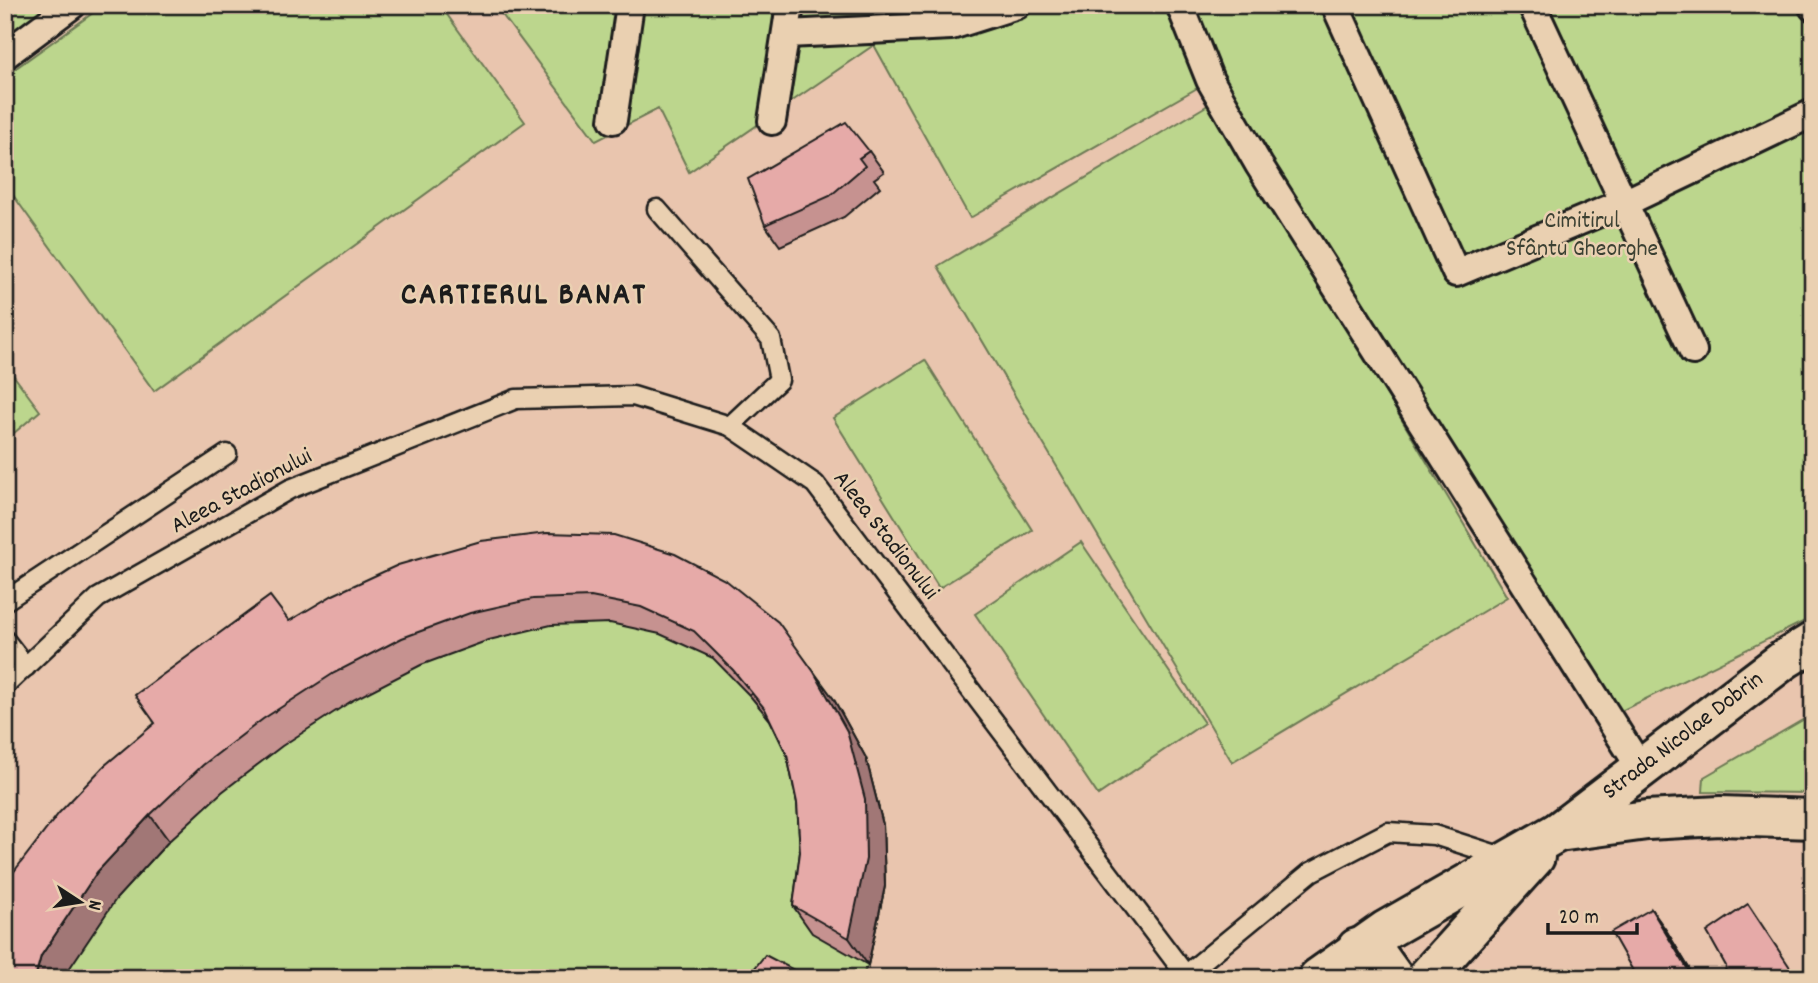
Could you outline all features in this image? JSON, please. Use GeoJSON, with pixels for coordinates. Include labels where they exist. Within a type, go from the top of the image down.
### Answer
{"type":"FeatureCollection","features":[{"type":"Feature","properties":{"kind":"main road","name":"Strada Nicolae Dobrin"},"geometry":{"type":"LineString","coordinates":[[1318,978],[1357,948],[1558,832],[1785,659],[1813,642]]}},
{"type":"Feature","properties":{"kind":"main road"},"geometry":{"type":"LineString","coordinates":[[1558,832],[1647,820],[1720,816],[1813,819]]}},
{"type":"Feature","properties":{"kind":"main road","name":"Strada Nicolae Dobrin"},"geometry":{"type":"LineString","coordinates":[[1426,978],[1558,832]]}},
{"type":"Feature","properties":{"kind":"main road"},"geometry":{"type":"LineString","coordinates":[[1357,948],[1380,957],[1394,978]]}},
{"type":"Feature","properties":{"kind":"street"},"geometry":{"type":"LineString","coordinates":[[5,55],[72,5]]}},
{"type":"Feature","properties":{"kind":"street"},"geometry":{"type":"LineString","coordinates":[[613,120],[630,5]]}},
{"type":"Feature","properties":{"kind":"street"},"geometry":{"type":"LineString","coordinates":[[772,121],[790,5]]}},
{"type":"Feature","properties":{"kind":"street"},"geometry":{"type":"LineString","coordinates":[[787,34],[953,16],[1017,5]]}},
{"type":"Feature","properties":{"kind":"street"},"geometry":{"type":"LineString","coordinates":[[1180,5],[1210,80],[1259,165],[1642,769]]}},
{"type":"Feature","properties":{"kind":"street"},"geometry":{"type":"LineString","coordinates":[[1335,5],[1456,273],[1623,203],[1813,113]]}},
{"type":"Feature","properties":{"kind":"street"},"geometry":{"type":"LineString","coordinates":[[1532,5],[1693,351]]}},
{"type":"Feature","properties":{"kind":"lane"},"geometry":{"type":"LineString","coordinates":[[657,209],[771,339],[779,380],[730,426]]}},
{"type":"Feature","properties":{"kind":"lane","name":"Aleea Stadionului"},"geometry":{"type":"LineString","coordinates":[[5,686],[98,598],[290,489],[516,399],[633,396],[730,426],[815,484],[1185,977]]}},
{"type":"Feature","properties":{"kind":"lane"},"geometry":{"type":"LineString","coordinates":[[5,601],[227,454]]}},
{"type":"Feature","properties":{"kind":"lane"},"geometry":{"type":"LineString","coordinates":[[5,640],[26,667]]}},
{"type":"Feature","properties":{"kind":"lane"},"geometry":{"type":"LineString","coordinates":[[1185,977],[1311,872],[1388,832],[1434,835],[1510,859]]}},
{"type":"Feature","properties":{"kind":"green space"},"geometry":{"type":"Polygon","coordinates":[[[5,5],[85,5],[5,65],[5,5]]]}},
{"type":"Feature","properties":{"kind":"green space"},"geometry":{"type":"Polygon","coordinates":[[[104,5],[440,5],[525,122],[154,391],[5,184],[5,76],[104,5]]]}},
{"type":"Feature","properties":{"kind":"green space","name":"Cimitirul Sfântu Gheorghe"},"geometry":{"type":"Polygon","coordinates":[[[495,5],[1813,5],[1813,617],[1617,713],[1206,83],[970,218],[874,45],[689,172],[658,109],[596,141],[495,5]]]}},
{"type":"Feature","properties":{"kind":"green space"},"geometry":{"type":"Polygon","coordinates":[[[1213,102],[1507,597],[1232,762],[938,266],[1213,102]]]}},
{"type":"Feature","properties":{"kind":"green space"},"geometry":{"type":"Polygon","coordinates":[[[925,360],[1032,530],[939,588],[833,418],[925,360]]]}},
{"type":"Feature","properties":{"kind":"green space"},"geometry":{"type":"Polygon","coordinates":[[[5,364],[40,411],[14,433],[5,420],[5,364]]]}},
{"type":"Feature","properties":{"kind":"green space"},"geometry":{"type":"Polygon","coordinates":[[[1081,542],[1204,723],[1098,795],[975,614],[1081,542]]]}},
{"type":"Feature","properties":{"kind":"green space"},"geometry":{"type":"Polygon","coordinates":[[[417,592],[797,649],[833,698],[866,758],[883,825],[885,886],[868,965],[861,978],[5,978],[5,950],[174,750],[153,721],[417,592]]]}},
{"type":"Feature","properties":{"kind":"green space"},"geometry":{"type":"Polygon","coordinates":[[[1813,714],[1813,793],[1703,792],[1704,777],[1813,714]]]}},
{"type":"Feature","properties":{"kind":"building"},"geometry":{"type":"Polygon","coordinates":[[[846,122],[869,151],[859,158],[865,166],[830,196],[765,225],[748,179],[846,122]]]}},
{"type":"Feature","properties":{"kind":"building"},"geometry":{"type":"Polygon","coordinates":[[[547,533],[614,535],[675,554],[727,581],[778,622],[814,672],[847,731],[865,799],[866,859],[849,938],[793,906],[800,852],[797,803],[787,755],[765,709],[733,670],[694,631],[641,607],[591,597],[533,599],[470,613],[402,638],[334,673],[263,719],[203,765],[150,815],[97,872],[41,956],[35,978],[5,978],[5,886],[59,813],[104,766],[155,723],[135,695],[270,596],[289,621],[333,595],[398,565],[481,541],[547,533]]]}},
{"type":"Feature","properties":{"kind":"building"},"geometry":{"type":"Polygon","coordinates":[[[1748,904],[1797,978],[1724,978],[1726,966],[1707,932],[1748,904]]]}},
{"type":"Feature","properties":{"kind":"building"},"geometry":{"type":"Polygon","coordinates":[[[1651,909],[1690,973],[1683,978],[1637,978],[1611,932],[1651,909]]]}},
{"type":"Feature","properties":{"kind":"building"},"geometry":{"type":"Polygon","coordinates":[[[765,955],[796,971],[791,978],[747,978],[765,955]]]}},
{"type":"Feature","properties":{"kind":"district","name":"CARTIERUL BANAT"},"geometry":{"type":"Point","coordinates":[524,297]}}]}
